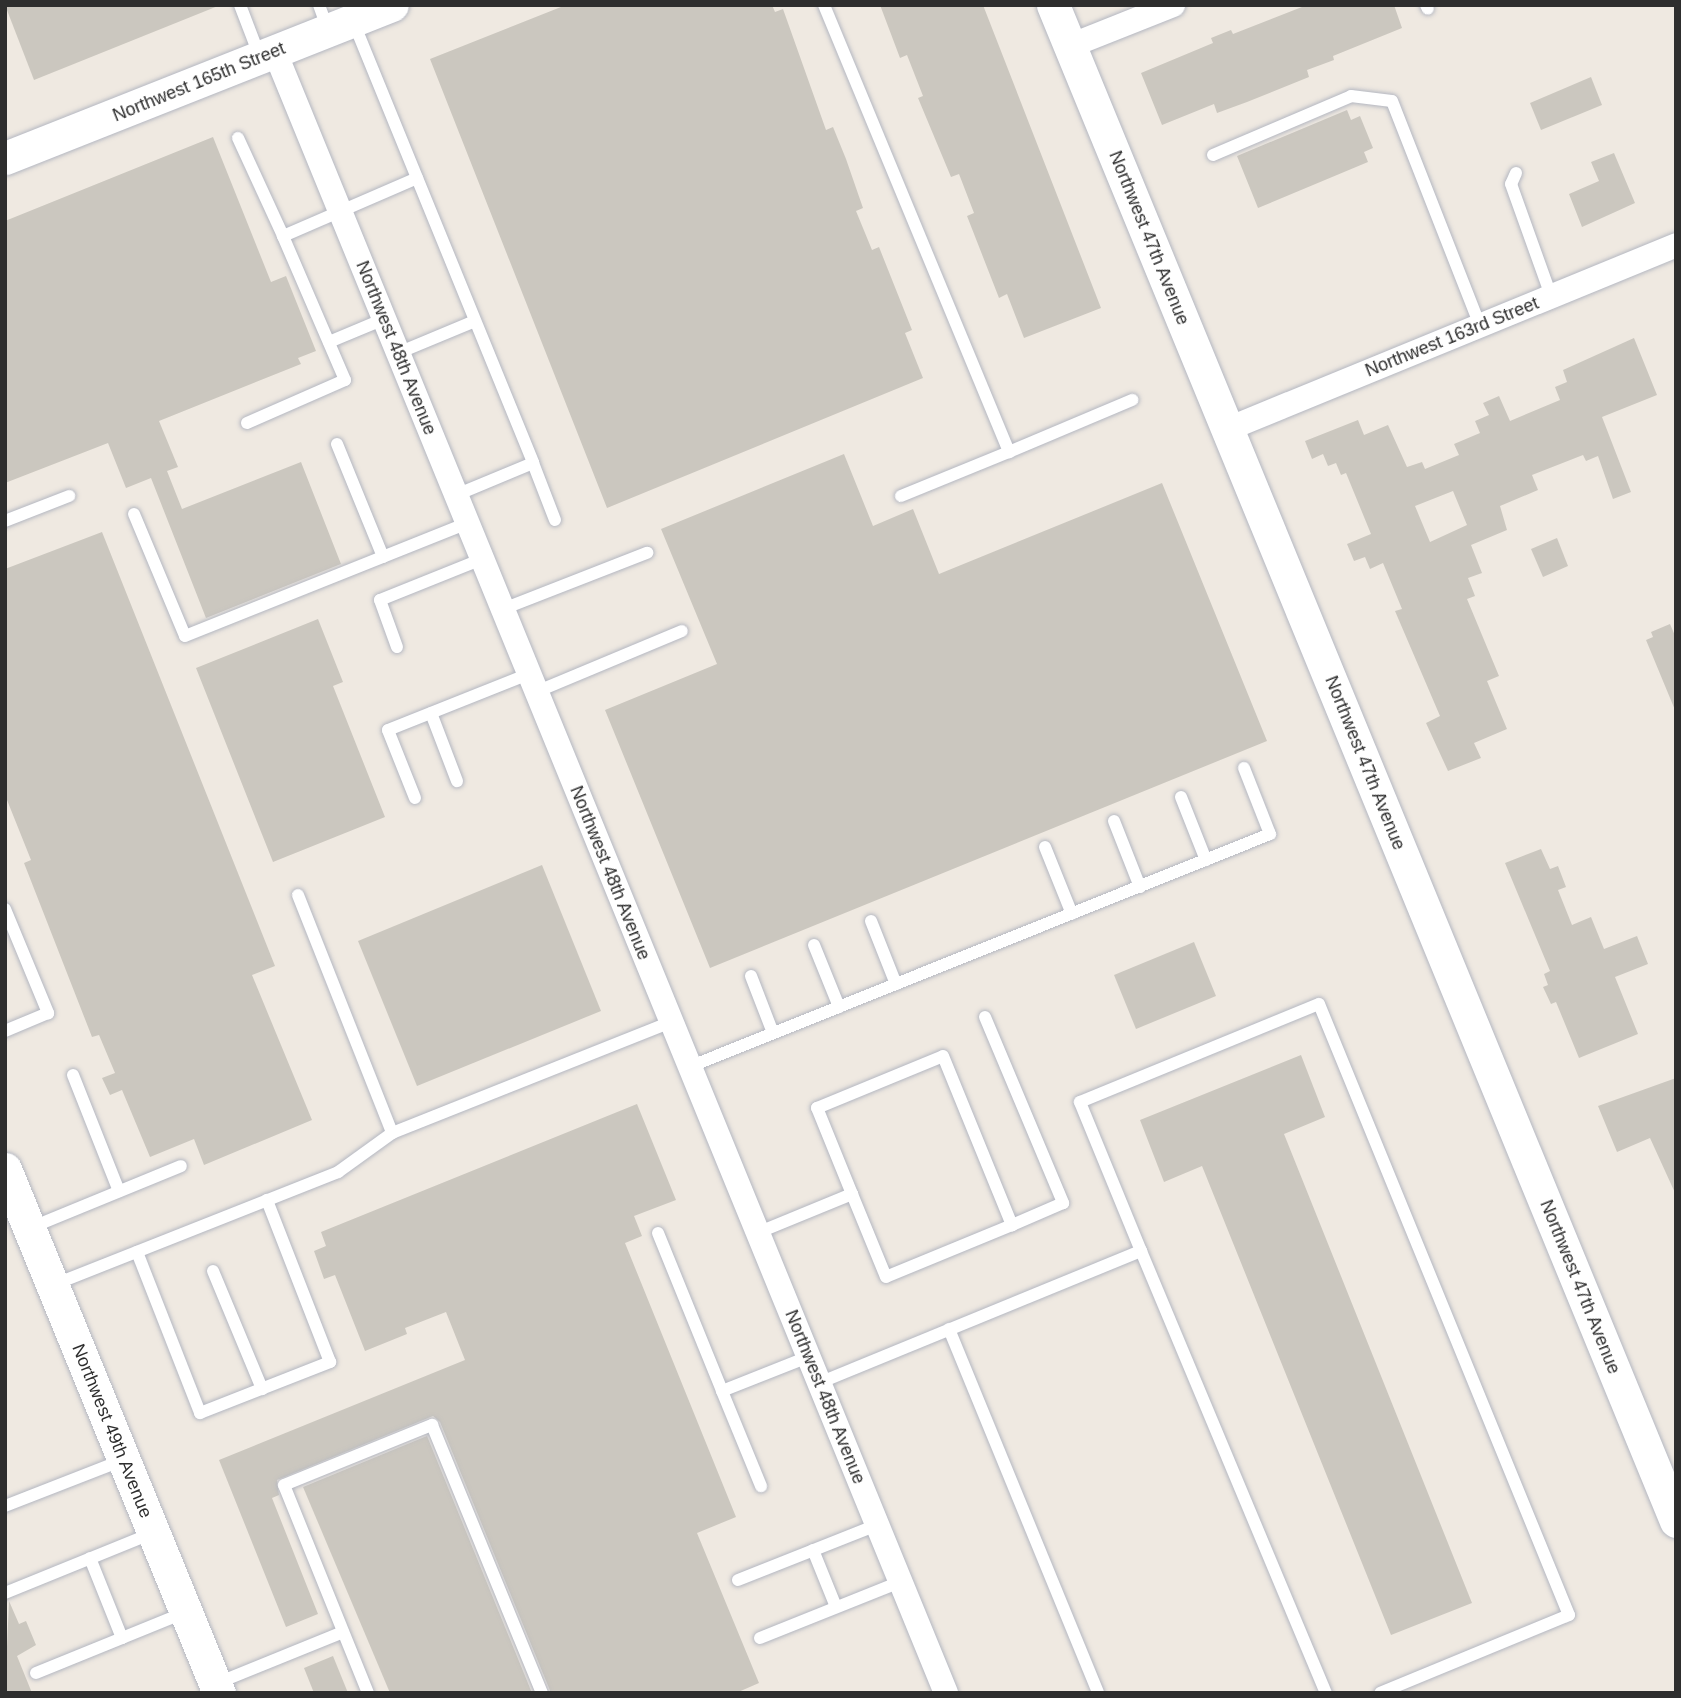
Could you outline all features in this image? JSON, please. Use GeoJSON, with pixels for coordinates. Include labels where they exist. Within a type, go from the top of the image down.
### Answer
{"type":"FeatureCollection","features":[{"type":"Feature","properties":{"kind":"street","name":"Northwest 165th Street"},"geometry":{"type":"LineString","coordinates":[[5,158],[268,55],[333,19],[392,5]]}},
{"type":"Feature","properties":{"kind":"street","name":"Northwest 47th Avenue"},"geometry":{"type":"LineString","coordinates":[[1053,5],[1676,1521]]}},
{"type":"Feature","properties":{"kind":"street"},"geometry":{"type":"LineString","coordinates":[[1070,46],[1173,5]]}},
{"type":"Feature","properties":{"kind":"street","name":"Northwest 48th Avenue"},"geometry":{"type":"LineString","coordinates":[[268,55],[340,211],[946,1693]]}},
{"type":"Feature","properties":{"kind":"street","name":"Northwest 163rd Street"},"geometry":{"type":"LineString","coordinates":[[1228,429],[1676,245]]}},
{"type":"Feature","properties":{"kind":"street","name":"Northwest 49th Avenue"},"geometry":{"type":"LineString","coordinates":[[5,1169],[217,1688]]}},
{"type":"Feature","properties":{"kind":"lane"},"geometry":{"type":"LineString","coordinates":[[240,5],[268,55]]}},
{"type":"Feature","properties":{"kind":"lane"},"geometry":{"type":"LineString","coordinates":[[824,5],[1009,452]]}},
{"type":"Feature","properties":{"kind":"lane"},"geometry":{"type":"LineString","coordinates":[[333,19],[417,178],[555,520]]}},
{"type":"Feature","properties":{"kind":"lane"},"geometry":{"type":"LineString","coordinates":[[1213,155],[1351,96],[1392,102],[1480,325]]}},
{"type":"Feature","properties":{"kind":"lane"},"geometry":{"type":"LineString","coordinates":[[238,138],[345,380],[247,423]]}},
{"type":"Feature","properties":{"kind":"lane"},"geometry":{"type":"LineString","coordinates":[[1516,173],[1511,184],[1551,296]]}},
{"type":"Feature","properties":{"kind":"lane"},"geometry":{"type":"LineString","coordinates":[[283,236],[417,178]]}},
{"type":"Feature","properties":{"kind":"lane"},"geometry":{"type":"LineString","coordinates":[[328,342],[384,319]]}},
{"type":"Feature","properties":{"kind":"lane"},"geometry":{"type":"LineString","coordinates":[[398,353],[475,321]]}},
{"type":"Feature","properties":{"kind":"lane"},"geometry":{"type":"LineString","coordinates":[[901,496],[1132,400]]}},
{"type":"Feature","properties":{"kind":"lane"},"geometry":{"type":"LineString","coordinates":[[337,444],[383,556]]}},
{"type":"Feature","properties":{"kind":"lane"},"geometry":{"type":"LineString","coordinates":[[456,495],[533,463]]}},
{"type":"Feature","properties":{"kind":"lane"},"geometry":{"type":"LineString","coordinates":[[5,522],[69,496]]}},
{"type":"Feature","properties":{"kind":"lane"},"geometry":{"type":"LineString","coordinates":[[134,514],[185,636],[467,523]]}},
{"type":"Feature","properties":{"kind":"lane"},"geometry":{"type":"LineString","coordinates":[[503,609],[647,552]]}},
{"type":"Feature","properties":{"kind":"lane"},"geometry":{"type":"LineString","coordinates":[[397,647],[380,600],[482,559]]}},
{"type":"Feature","properties":{"kind":"lane"},"geometry":{"type":"LineString","coordinates":[[415,798],[388,730],[431,713],[533,683],[682,631]]}},
{"type":"Feature","properties":{"kind":"lane"},"geometry":{"type":"LineString","coordinates":[[431,713],[457,781]]}},
{"type":"Feature","properties":{"kind":"lane"},"geometry":{"type":"LineString","coordinates":[[690,1066],[1270,834],[1244,768]]}},
{"type":"Feature","properties":{"kind":"lane"},"geometry":{"type":"LineString","coordinates":[[1181,797],[1206,860]]}},
{"type":"Feature","properties":{"kind":"lane"},"geometry":{"type":"LineString","coordinates":[[1114,821],[1140,887]]}},
{"type":"Feature","properties":{"kind":"lane"},"geometry":{"type":"LineString","coordinates":[[1045,847],[1072,914]]}},
{"type":"Feature","properties":{"kind":"lane"},"geometry":{"type":"LineString","coordinates":[[298,895],[392,1133]]}},
{"type":"Feature","properties":{"kind":"lane"},"geometry":{"type":"LineString","coordinates":[[5,909],[48,1013],[5,1031]]}},
{"type":"Feature","properties":{"kind":"lane"},"geometry":{"type":"LineString","coordinates":[[871,922],[896,984]]}},
{"type":"Feature","properties":{"kind":"lane"},"geometry":{"type":"LineString","coordinates":[[814,945],[839,1007]]}},
{"type":"Feature","properties":{"kind":"lane"},"geometry":{"type":"LineString","coordinates":[[751,976],[774,1033]]}},
{"type":"Feature","properties":{"kind":"lane"},"geometry":{"type":"LineString","coordinates":[[1326,1693],[1080,1102],[1319,1004],[1569,1615],[1380,1693]]}},
{"type":"Feature","properties":{"kind":"lane"},"geometry":{"type":"LineString","coordinates":[[985,1017],[1063,1203],[1012,1225],[886,1277],[817,1108],[943,1056],[1012,1225]]}},
{"type":"Feature","properties":{"kind":"lane"},"geometry":{"type":"LineString","coordinates":[[52,1285],[338,1172],[392,1133],[671,1022]]}},
{"type":"Feature","properties":{"kind":"lane"},"geometry":{"type":"LineString","coordinates":[[73,1075],[119,1191]]}},
{"type":"Feature","properties":{"kind":"lane"},"geometry":{"type":"LineString","coordinates":[[29,1228],[181,1166]]}},
{"type":"Feature","properties":{"kind":"lane"},"geometry":{"type":"LineString","coordinates":[[757,1233],[852,1194]]}},
{"type":"Feature","properties":{"kind":"lane"},"geometry":{"type":"LineString","coordinates":[[136,1252],[200,1413],[330,1362],[267,1200]]}},
{"type":"Feature","properties":{"kind":"lane"},"geometry":{"type":"LineString","coordinates":[[658,1233],[761,1486]]}},
{"type":"Feature","properties":{"kind":"lane"},"geometry":{"type":"LineString","coordinates":[[819,1383],[1141,1251]]}},
{"type":"Feature","properties":{"kind":"lane"},"geometry":{"type":"LineString","coordinates":[[214,1271],[261,1389]]}},
{"type":"Feature","properties":{"kind":"lane"},"geometry":{"type":"LineString","coordinates":[[949,1329],[1098,1693]]}},
{"type":"Feature","properties":{"kind":"lane"},"geometry":{"type":"LineString","coordinates":[[722,1391],[808,1357]]}},
{"type":"Feature","properties":{"kind":"lane"},"geometry":{"type":"LineString","coordinates":[[368,1693],[284,1485],[432,1424],[542,1693]]}},
{"type":"Feature","properties":{"kind":"lane"},"geometry":{"type":"LineString","coordinates":[[5,1506],[124,1460]]}},
{"type":"Feature","properties":{"kind":"lane"},"geometry":{"type":"LineString","coordinates":[[738,1580],[877,1525]]}},
{"type":"Feature","properties":{"kind":"lane"},"geometry":{"type":"LineString","coordinates":[[5,1592],[153,1533]]}},
{"type":"Feature","properties":{"kind":"lane"},"geometry":{"type":"LineString","coordinates":[[813,1550],[836,1607]]}},
{"type":"Feature","properties":{"kind":"lane"},"geometry":{"type":"LineString","coordinates":[[90,1558],[122,1638]]}},
{"type":"Feature","properties":{"kind":"lane"},"geometry":{"type":"LineString","coordinates":[[760,1637],[900,1582]]}},
{"type":"Feature","properties":{"kind":"lane"},"geometry":{"type":"LineString","coordinates":[[36,1672],[186,1612]]}},
{"type":"Feature","properties":{"kind":"lane"},"geometry":{"type":"LineString","coordinates":[[217,1688],[343,1632]]}},
{"type":"Feature","properties":{"kind":"building"},"geometry":{"type":"Polygon","coordinates":[[[5,5],[217,5],[218,6],[34,80],[5,5]]]}},
{"type":"Feature","properties":{"kind":"building"},"geometry":{"type":"Polygon","coordinates":[[[566,5],[772,5],[775,12],[783,9],[826,130],[833,127],[846,159],[863,208],[856,211],[872,250],[879,247],[912,330],[905,333],[923,378],[607,508],[430,59],[566,5]]]}},
{"type":"Feature","properties":{"kind":"building"},"geometry":{"type":"Polygon","coordinates":[[[880,5],[983,5],[1101,308],[1024,338],[1007,294],[999,298],[967,216],[974,213],[959,174],[951,177],[918,98],[923,96],[907,55],[900,58],[880,5]]]}},
{"type":"Feature","properties":{"kind":"building"},"geometry":{"type":"Polygon","coordinates":[[[1307,5],[1394,5],[1402,28],[1333,56],[1334,60],[1307,70],[1309,77],[1217,113],[1214,104],[1162,125],[1141,73],[1213,43],[1211,38],[1231,30],[1233,34],[1307,5]]]}},
{"type":"Feature","properties":{"kind":"building"},"geometry":{"type":"Polygon","coordinates":[[[1591,77],[1602,105],[1541,130],[1530,103],[1591,77]]]}},
{"type":"Feature","properties":{"kind":"building"},"geometry":{"type":"Polygon","coordinates":[[[1347,110],[1351,120],[1360,116],[1373,148],[1364,152],[1368,162],[1258,208],[1237,156],[1347,110]]]}},
{"type":"Feature","properties":{"kind":"building"},"geometry":{"type":"Polygon","coordinates":[[[213,137],[271,282],[286,276],[316,351],[298,358],[301,364],[159,421],[178,467],[167,471],[182,509],[301,462],[341,564],[206,618],[151,478],[126,488],[108,443],[5,483],[5,221],[213,137]]]}},
{"type":"Feature","properties":{"kind":"building"},"geometry":{"type":"Polygon","coordinates":[[[1614,153],[1635,203],[1582,227],[1569,194],[1599,181],[1591,162],[1614,153]]]}},
{"type":"Feature","properties":{"kind":"building"},"geometry":{"type":"Polygon","coordinates":[[[1634,338],[1657,395],[1602,417],[1631,492],[1613,499],[1598,456],[1586,461],[1583,455],[1532,475],[1538,490],[1500,506],[1507,530],[1471,545],[1482,573],[1468,578],[1475,596],[1467,599],[1499,676],[1487,681],[1507,729],[1474,743],[1481,758],[1448,771],[1426,723],[1440,716],[1395,611],[1402,609],[1383,563],[1370,569],[1365,557],[1354,561],[1347,544],[1371,534],[1346,473],[1341,475],[1336,463],[1328,466],[1323,454],[1312,459],[1305,441],[1358,420],[1364,435],[1388,425],[1407,467],[1422,462],[1425,469],[1459,455],[1454,444],[1480,433],[1475,421],[1489,415],[1483,403],[1499,396],[1510,421],[1560,400],[1555,387],[1567,382],[1563,370],[1634,338]],[[1453,491],[1415,506],[1430,542],[1467,525],[1453,491]]]}},
{"type":"Feature","properties":{"kind":"building"},"geometry":{"type":"Polygon","coordinates":[[[844,454],[873,526],[913,509],[939,574],[1162,483],[1267,741],[710,968],[605,710],[717,664],[661,529],[844,454]]]}},
{"type":"Feature","properties":{"kind":"building"},"geometry":{"type":"Polygon","coordinates":[[[102,532],[275,966],[252,975],[312,1120],[204,1165],[194,1139],[150,1157],[122,1090],[110,1095],[102,1078],[115,1073],[99,1035],[92,1037],[24,863],[31,860],[5,795],[5,569],[102,532]]]}},
{"type":"Feature","properties":{"kind":"building"},"geometry":{"type":"Polygon","coordinates":[[[1557,538],[1568,566],[1543,577],[1531,549],[1557,538]]]}},
{"type":"Feature","properties":{"kind":"building"},"geometry":{"type":"Polygon","coordinates":[[[318,619],[343,682],[333,686],[385,817],[273,862],[196,668],[318,619]]]}},
{"type":"Feature","properties":{"kind":"building"},"geometry":{"type":"Polygon","coordinates":[[[1670,624],[1676,638],[1675,710],[1646,640],[1653,637],[1651,632],[1670,624]]]}},
{"type":"Feature","properties":{"kind":"building"},"geometry":{"type":"Polygon","coordinates":[[[1541,849],[1550,869],[1558,866],[1566,887],[1558,890],[1572,925],[1591,917],[1604,949],[1637,936],[1648,964],[1615,977],[1638,1034],[1579,1058],[1556,1002],[1551,1004],[1543,987],[1548,985],[1544,974],[1550,971],[1505,863],[1541,849]]]}},
{"type":"Feature","properties":{"kind":"building"},"geometry":{"type":"Polygon","coordinates":[[[542,865],[601,1011],[417,1086],[358,941],[542,865]]]}},
{"type":"Feature","properties":{"kind":"building"},"geometry":{"type":"Polygon","coordinates":[[[1194,942],[1216,996],[1136,1029],[1114,975],[1194,942]]]}},
{"type":"Feature","properties":{"kind":"building"},"geometry":{"type":"Polygon","coordinates":[[[1301,1055],[1325,1117],[1284,1134],[1472,1603],[1391,1635],[1202,1166],[1164,1182],[1140,1120],[1301,1055]]]}},
{"type":"Feature","properties":{"kind":"building"},"geometry":{"type":"Polygon","coordinates":[[[1676,1078],[1676,1195],[1650,1138],[1617,1152],[1598,1106],[1676,1078]]]}},
{"type":"Feature","properties":{"kind":"building"},"geometry":{"type":"Polygon","coordinates":[[[637,1104],[676,1200],[634,1216],[642,1236],[625,1243],[736,1517],[697,1533],[759,1683],[736,1693],[551,1693],[440,1422],[433,1416],[277,1480],[279,1495],[272,1498],[318,1614],[286,1627],[219,1460],[465,1360],[446,1312],[405,1328],[407,1334],[365,1351],[335,1275],[324,1279],[314,1251],[326,1246],[321,1232],[637,1104]]]}},
{"type":"Feature","properties":{"kind":"building"},"geometry":{"type":"Polygon","coordinates":[[[427,1436],[532,1693],[390,1693],[303,1487],[427,1436]]]}},
{"type":"Feature","properties":{"kind":"building"},"geometry":{"type":"Polygon","coordinates":[[[9,1601],[19,1624],[26,1621],[36,1645],[17,1656],[32,1693],[5,1693],[9,1601]]]}},
{"type":"Feature","properties":{"kind":"building"},"geometry":{"type":"Polygon","coordinates":[[[333,1656],[348,1693],[314,1693],[304,1668],[333,1656]]]}}]}
